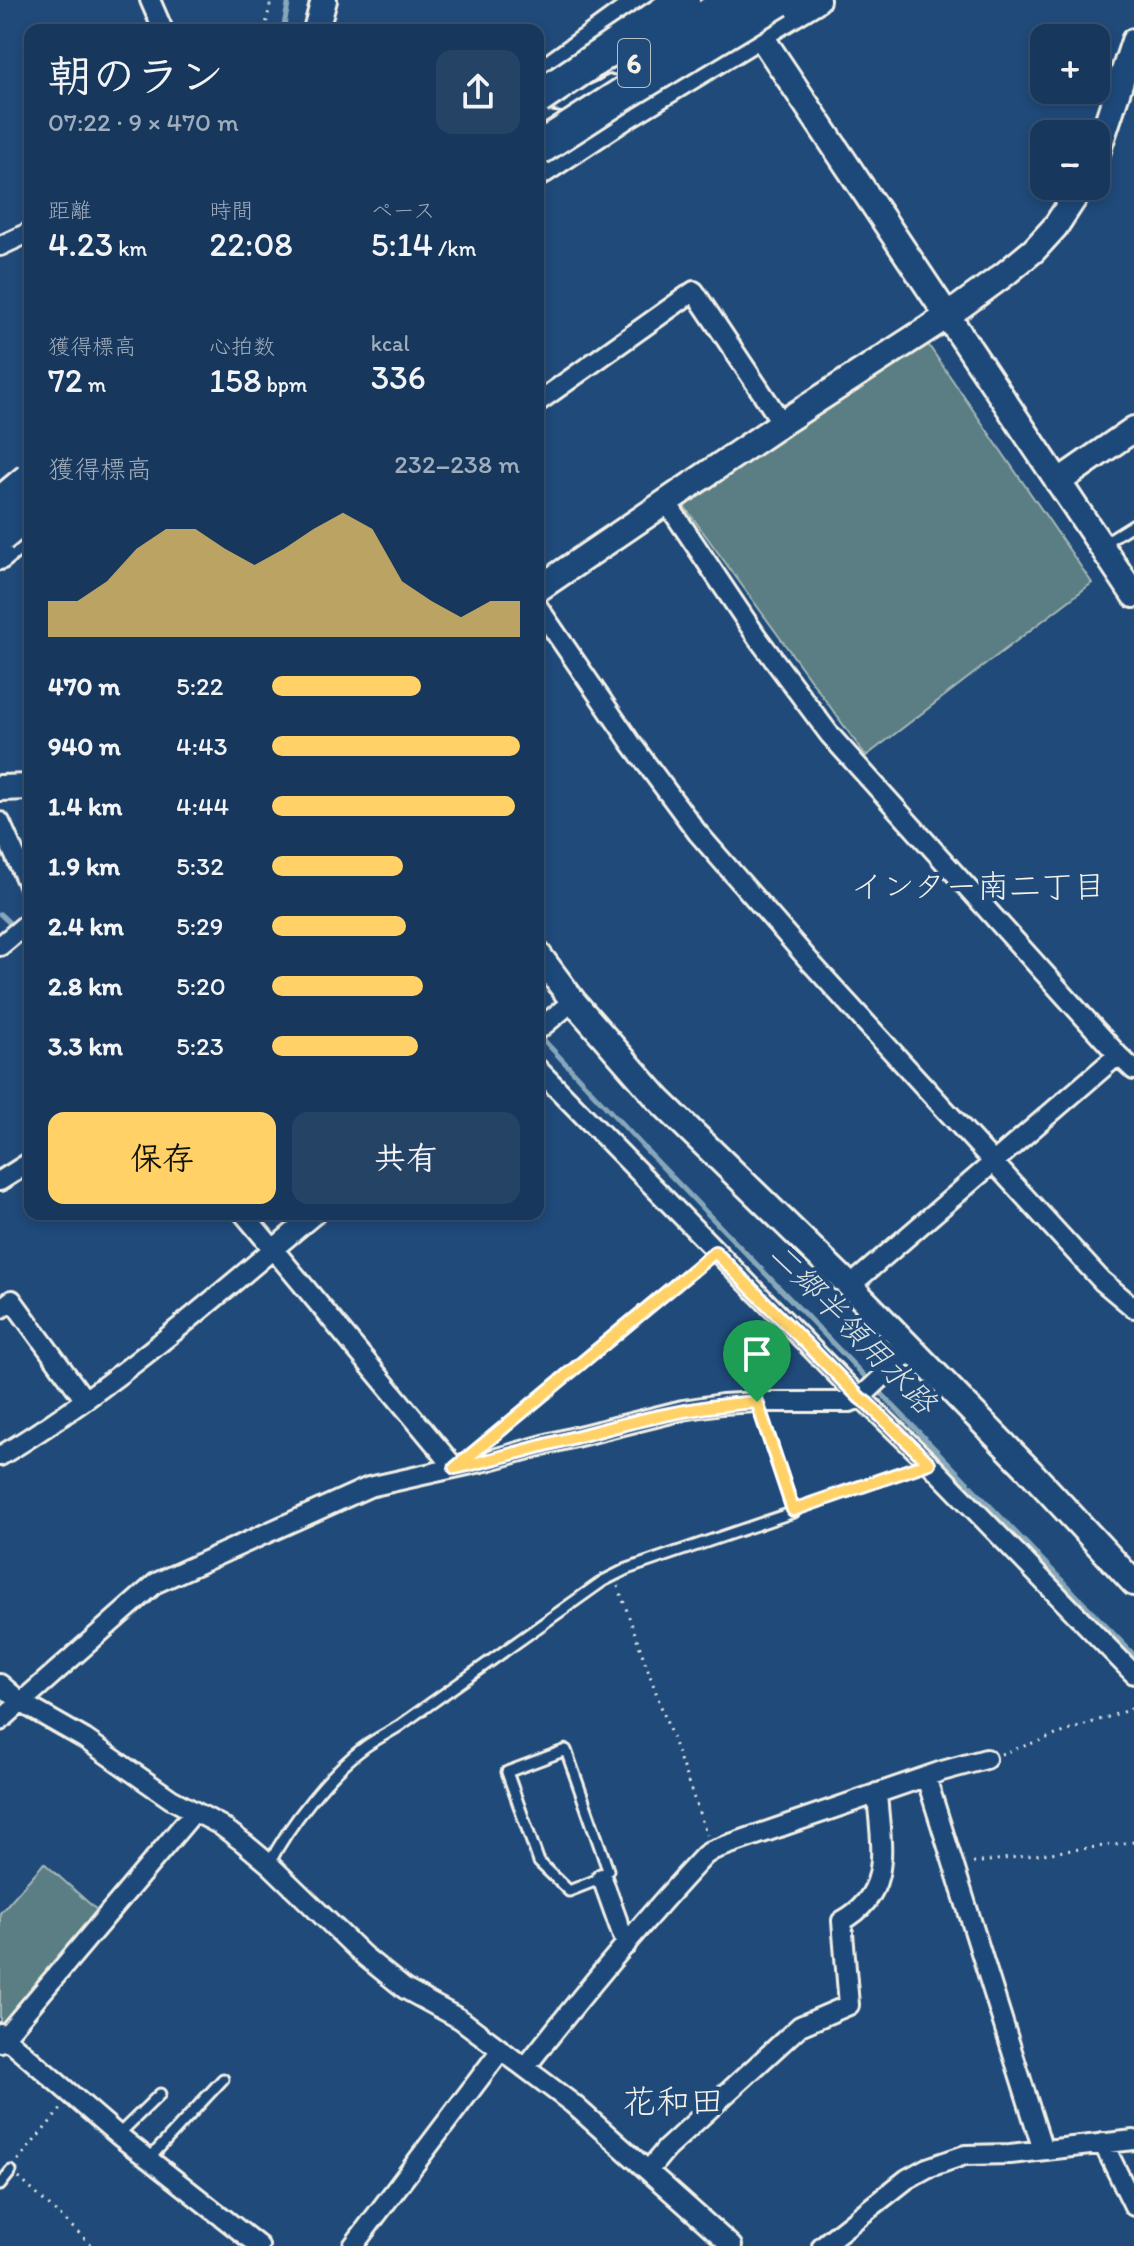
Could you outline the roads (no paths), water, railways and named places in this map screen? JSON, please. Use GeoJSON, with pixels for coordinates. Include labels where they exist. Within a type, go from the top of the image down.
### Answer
{"type":"FeatureCollection","features":[{"type":"Feature","properties":{"kind":"highway","name":"6"},"geometry":{"type":"LineString","coordinates":[[544,93],[683,0]]}},
{"type":"Feature","properties":{"kind":"highway","name":"6"},"geometry":{"type":"LineString","coordinates":[[544,125],[732,0]]}},
{"type":"Feature","properties":{"kind":"highway"},"geometry":{"type":"LineString","coordinates":[[544,161],[625,93],[779,0]]}},
{"type":"Feature","properties":{"kind":"highway"},"geometry":{"type":"LineString","coordinates":[[0,504],[24,484]]}},
{"type":"Feature","properties":{"kind":"street"},"geometry":{"type":"LineString","coordinates":[[150,0],[160,24]]}},
{"type":"Feature","properties":{"kind":"street"},"geometry":{"type":"LineString","coordinates":[[318,24],[324,0]]}},
{"type":"Feature","properties":{"kind":"street"},"geometry":{"type":"LineString","coordinates":[[544,72],[643,0]]}},
{"type":"Feature","properties":{"kind":"street"},"geometry":{"type":"LineString","coordinates":[[544,162],[817,0]]}},
{"type":"Feature","properties":{"kind":"street"},"geometry":{"type":"LineString","coordinates":[[544,98],[583,102],[602,95],[725,17],[737,18],[760,35],[1134,595]]}},
{"type":"Feature","properties":{"kind":"street"},"geometry":{"type":"LineString","coordinates":[[1108,120],[1134,41]]}},
{"type":"Feature","properties":{"kind":"street"},"geometry":{"type":"LineString","coordinates":[[544,585],[782,423],[946,317],[1034,250],[1062,219],[1074,200]]}},
{"type":"Feature","properties":{"kind":"street"},"geometry":{"type":"LineString","coordinates":[[0,246],[24,235]]}},
{"type":"Feature","properties":{"kind":"street"},"geometry":{"type":"LineString","coordinates":[[544,398],[694,291],[782,423]]}},
{"type":"Feature","properties":{"kind":"street"},"geometry":{"type":"LineString","coordinates":[[1058,482],[1134,429]]}},
{"type":"Feature","properties":{"kind":"street"},"geometry":{"type":"LineString","coordinates":[[0,489],[24,467]]}},
{"type":"Feature","properties":{"kind":"street"},"geometry":{"type":"LineString","coordinates":[[0,489],[13,492],[24,526]]}},
{"type":"Feature","properties":{"kind":"street"},"geometry":{"type":"LineString","coordinates":[[667,503],[757,637],[830,735],[1134,1070]]}},
{"type":"Feature","properties":{"kind":"street"},"geometry":{"type":"LineString","coordinates":[[0,557],[24,530]]}},
{"type":"Feature","properties":{"kind":"street"},"geometry":{"type":"LineString","coordinates":[[544,616],[631,743],[697,832],[812,964],[1102,1281],[1134,1308]]}},
{"type":"Feature","properties":{"kind":"street"},"geometry":{"type":"LineString","coordinates":[[0,788],[24,787]]}},
{"type":"Feature","properties":{"kind":"street"},"geometry":{"type":"LineString","coordinates":[[0,822],[24,876]]}},
{"type":"Feature","properties":{"kind":"street"},"geometry":{"type":"LineString","coordinates":[[0,946],[24,926]]}},
{"type":"Feature","properties":{"kind":"street"},"geometry":{"type":"LineString","coordinates":[[544,967],[564,1009],[850,1286],[903,1357],[1029,1470],[1134,1583]]}},
{"type":"Feature","properties":{"kind":"street"},"geometry":{"type":"LineString","coordinates":[[544,1025],[564,1009]]}},
{"type":"Feature","properties":{"kind":"street"},"geometry":{"type":"LineString","coordinates":[[850,1286],[1118,1055]]}},
{"type":"Feature","properties":{"kind":"street"},"geometry":{"type":"LineString","coordinates":[[544,1075],[1134,1674]]}},
{"type":"Feature","properties":{"kind":"street"},"geometry":{"type":"LineString","coordinates":[[0,1181],[24,1166]]}},
{"type":"Feature","properties":{"kind":"street"},"geometry":{"type":"LineString","coordinates":[[249,1220],[455,1468]]}},
{"type":"Feature","properties":{"kind":"street"},"geometry":{"type":"LineString","coordinates":[[0,1456],[30,1439],[155,1348],[308,1220]]}},
{"type":"Feature","properties":{"kind":"street"},"geometry":{"type":"LineString","coordinates":[[0,1309],[12,1300],[85,1400]]}},
{"type":"Feature","properties":{"kind":"street"},"geometry":{"type":"LineString","coordinates":[[0,1721],[156,1583],[369,1487],[660,1415],[722,1404],[850,1402],[860,1398],[903,1357]]}},
{"type":"Feature","properties":{"kind":"street"},"geometry":{"type":"LineString","coordinates":[[0,1684],[22,1703],[85,1739],[171,1799],[220,1825],[269,1864],[363,1955],[405,1989],[460,2019],[573,2104],[732,2246]]}},
{"type":"Feature","properties":{"kind":"street"},"geometry":{"type":"LineString","coordinates":[[525,2068],[653,1910],[705,1855],[877,1793],[986,1759]]}},
{"type":"Feature","properties":{"kind":"street"},"geometry":{"type":"LineString","coordinates":[[926,1777],[1043,2150]]}},
{"type":"Feature","properties":{"kind":"street"},"geometry":{"type":"LineString","coordinates":[[648,2171],[666,2149],[800,2026],[849,2005],[842,1921],[860,1908],[878,1884],[881,1865],[877,1793]]}},
{"type":"Feature","properties":{"kind":"street"},"geometry":{"type":"LineString","coordinates":[[194,1812],[1,2037],[148,2160],[259,2246]]}},
{"type":"Feature","properties":{"kind":"street"},"geometry":{"type":"LineString","coordinates":[[602,1878],[626,1945]]}},
{"type":"Feature","properties":{"kind":"street"},"geometry":{"type":"LineString","coordinates":[[353,2246],[501,2050]]}},
{"type":"Feature","properties":{"kind":"street"},"geometry":{"type":"LineString","coordinates":[[822,2246],[907,2179],[927,2168],[965,2155],[1010,2154],[1134,2140]]}},
{"type":"Feature","properties":{"kind":"street"},"geometry":{"type":"LineString","coordinates":[[1103,2143],[1134,2206]]}},
{"type":"Feature","properties":{"kind":"street"},"geometry":{"type":"LineString","coordinates":[[839,2232],[853,2246]]}},
{"type":"Feature","properties":{"kind":"lane"},"geometry":{"type":"LineString","coordinates":[[1100,545],[1134,524]]}},
{"type":"Feature","properties":{"kind":"lane"},"geometry":{"type":"LineString","coordinates":[[269,1864],[283,1837],[325,1786],[364,1748],[614,1575],[794,1512],[757,1402]]}},
{"type":"Feature","properties":{"kind":"lane"},"geometry":{"type":"LineString","coordinates":[[566,1750],[608,1870],[602,1878],[569,1891],[539,1862],[507,1772],[566,1750]]}},
{"type":"Feature","properties":{"kind":"lane"},"geometry":{"type":"LineString","coordinates":[[148,2160],[223,2079]]}},
{"type":"Feature","properties":{"kind":"lane"},"geometry":{"type":"LineString","coordinates":[[118,2135],[160,2094]]}},
{"type":"Feature","properties":{"kind":"lane"},"geometry":{"type":"LineString","coordinates":[[0,2185],[11,2171]]}},
{"type":"Feature","properties":{"kind":"waterway","name":"二郷半領用水路"},"geometry":{"type":"LineString","coordinates":[[284,24],[289,0]]}},
{"type":"Feature","properties":{"kind":"waterway"},"geometry":{"type":"LineString","coordinates":[[0,914],[14,927]]}},
{"type":"Feature","properties":{"kind":"waterway","name":"二郷半領用水路"},"geometry":{"type":"LineString","coordinates":[[544,1040],[1134,1655]]}},
{"type":"Feature","properties":{"kind":"district","name":"インター南二丁目"},"geometry":{"type":"Point","coordinates":[978,886]}},
{"type":"Feature","properties":{"kind":"district","name":"花和田"},"geometry":{"type":"Point","coordinates":[673,2101]}}]}
